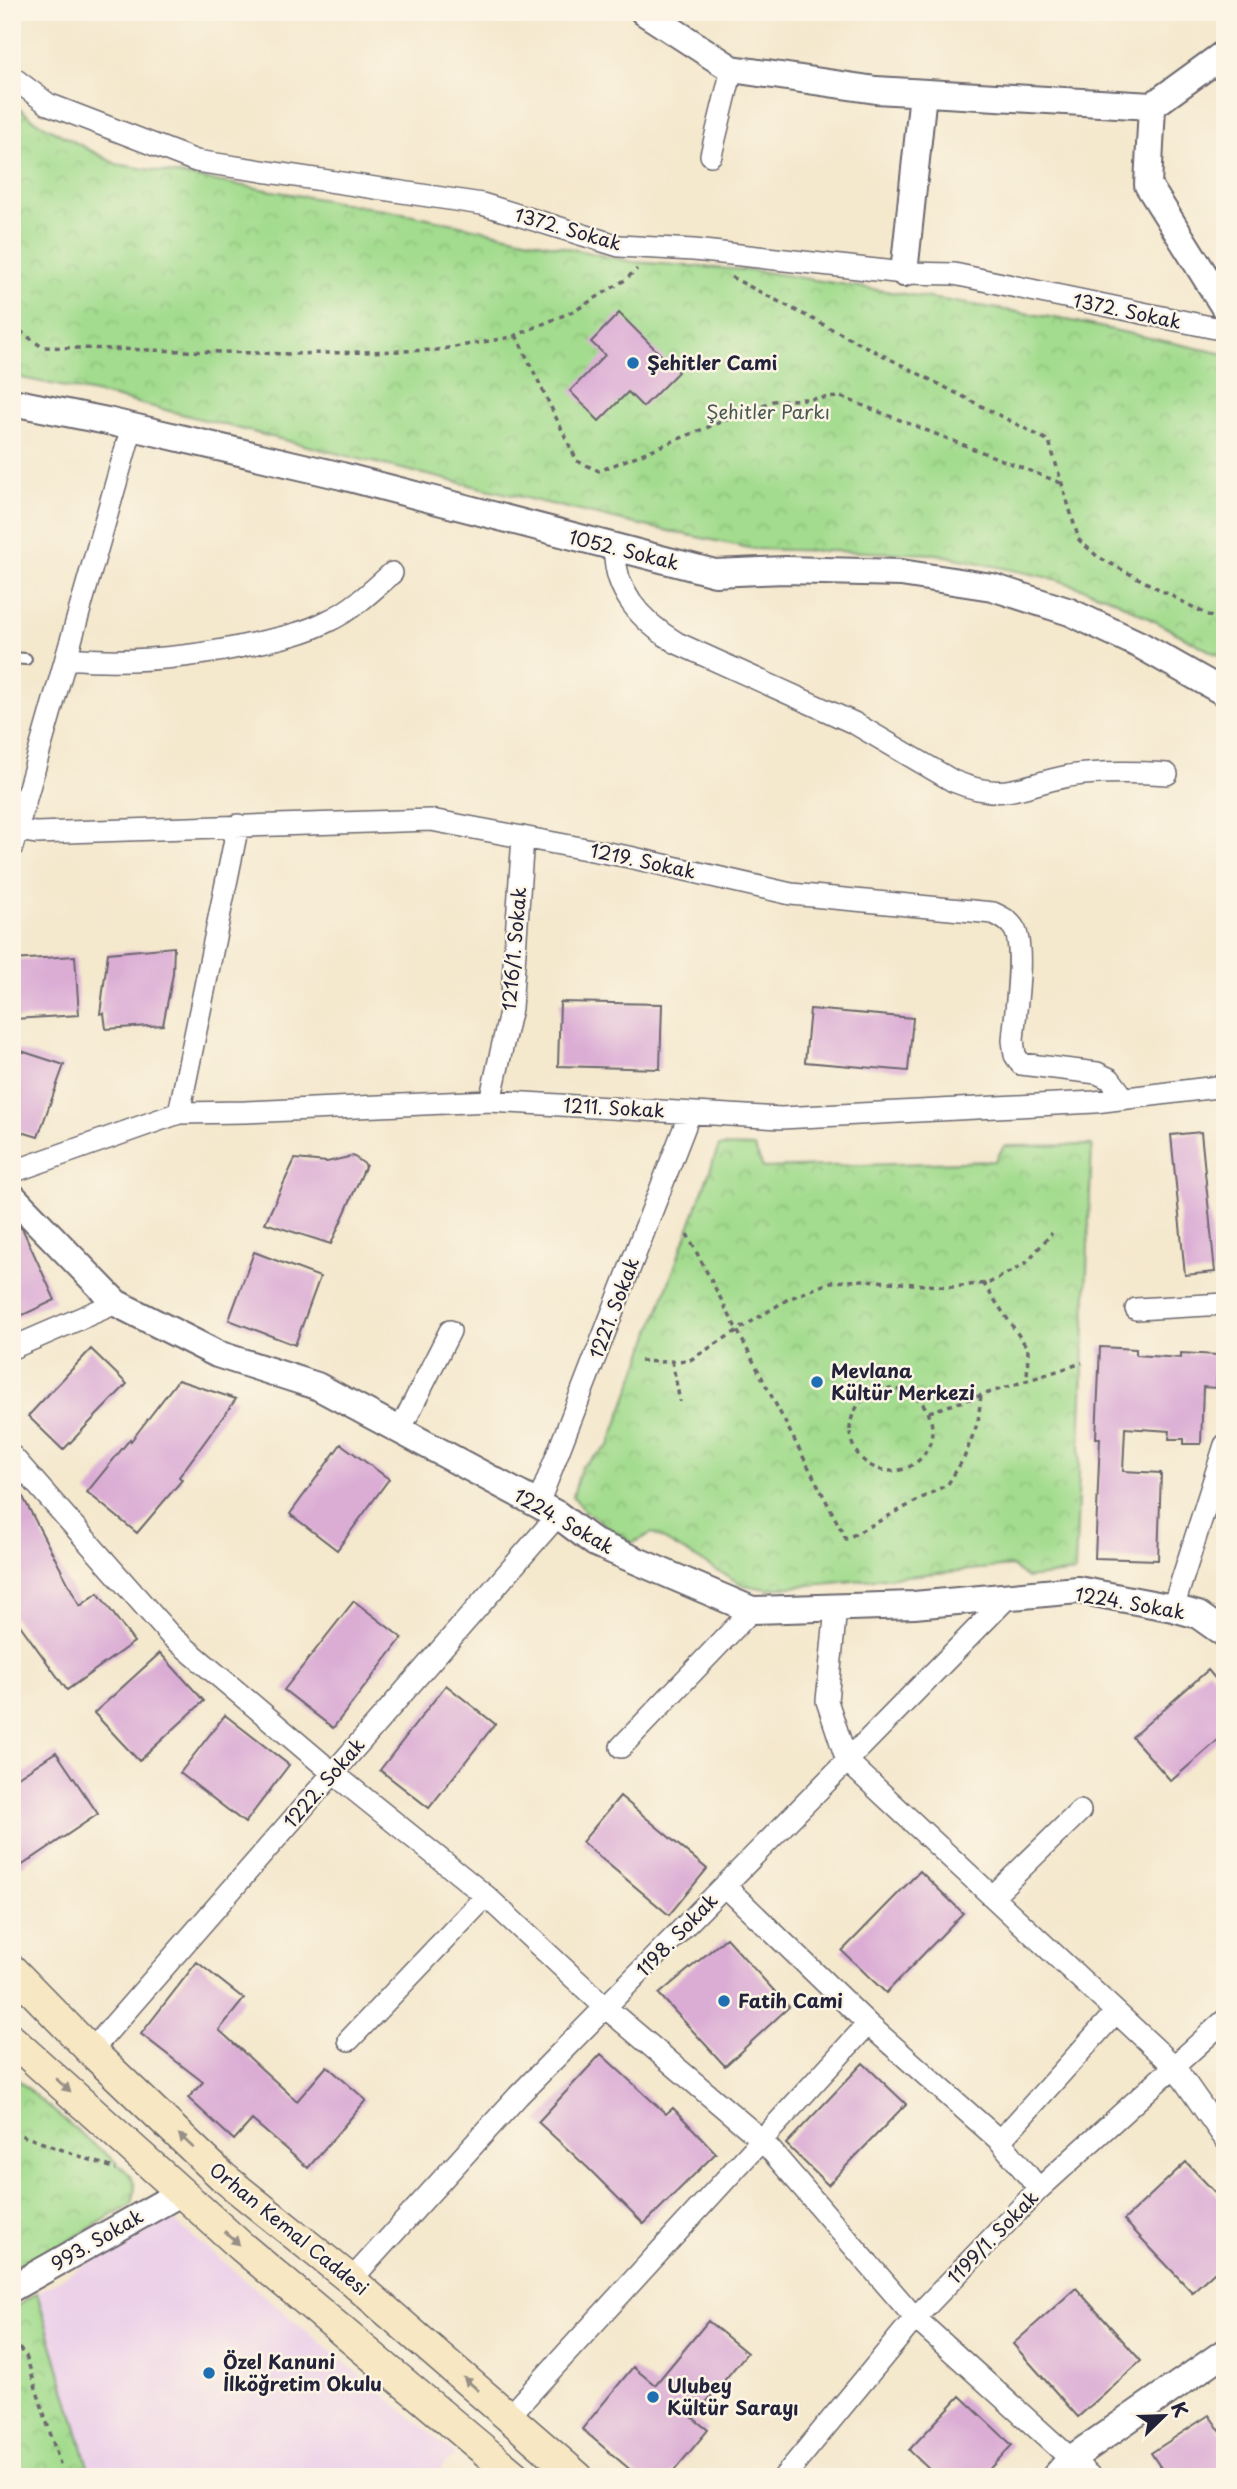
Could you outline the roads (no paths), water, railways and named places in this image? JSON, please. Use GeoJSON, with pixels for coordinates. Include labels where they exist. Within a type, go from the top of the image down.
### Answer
{"type":"FeatureCollection","features":[{"type":"Feature","properties":{"kind":"main road","name":"Orhan Kemal Caddesi"},"geometry":{"type":"LineString","coordinates":[[12,1969],[91,2051],[223,2177],[351,2280],[578,2477]]}},
{"type":"Feature","properties":{"kind":"main road","name":"Orhan Kemal Caddesi"},"geometry":{"type":"LineString","coordinates":[[12,2040],[242,2247],[516,2477]]}},
{"type":"Feature","properties":{"kind":"street"},"geometry":{"type":"LineString","coordinates":[[644,12],[732,69],[876,90],[1152,106],[1225,52]]}},
{"type":"Feature","properties":{"kind":"street"},"geometry":{"type":"LineString","coordinates":[[711,155],[732,69]]}},
{"type":"Feature","properties":{"kind":"street","name":"1372. Sokak"},"geometry":{"type":"LineString","coordinates":[[12,77],[48,104],[197,162],[482,204],[619,246],[694,250],[904,273],[954,274],[1225,330]]}},
{"type":"Feature","properties":{"kind":"street"},"geometry":{"type":"LineString","coordinates":[[904,273],[923,93]]}},
{"type":"Feature","properties":{"kind":"street"},"geometry":{"type":"LineString","coordinates":[[1152,106],[1148,185],[1225,308]]}},
{"type":"Feature","properties":{"kind":"street","name":"1052. Sokak"},"geometry":{"type":"LineString","coordinates":[[12,402],[342,476],[715,573],[785,570],[901,573],[992,587],[1070,612],[1140,645],[1225,693]]}},
{"type":"Feature","properties":{"kind":"street"},"geometry":{"type":"LineString","coordinates":[[14,836],[132,427]]}},
{"type":"Feature","properties":{"kind":"street"},"geometry":{"type":"LineString","coordinates":[[615,548],[615,567],[622,588],[640,614],[663,635],[854,723],[961,785],[987,792],[1004,792],[1022,790],[1068,776],[1119,772],[1167,774]]}},
{"type":"Feature","properties":{"kind":"street"},"geometry":{"type":"LineString","coordinates":[[66,658],[105,662],[183,658],[284,638],[329,621],[348,610],[392,573]]}},
{"type":"Feature","properties":{"kind":"street","name":"1219. Sokak"},"geometry":{"type":"LineString","coordinates":[[14,836],[238,825],[431,820],[629,857],[792,894],[993,913],[1003,917],[1014,928],[1020,945],[1013,1040],[1015,1055],[1021,1064],[1097,1073],[1110,1079],[1124,1098]]}},
{"type":"Feature","properties":{"kind":"street"},"geometry":{"type":"LineString","coordinates":[[178,1113],[238,825]]}},
{"type":"Feature","properties":{"kind":"street","name":"1216/1. Sokak"},"geometry":{"type":"LineString","coordinates":[[490,1101],[511,1008],[523,837]]}},
{"type":"Feature","properties":{"kind":"street","name":"1211. Sokak"},"geometry":{"type":"LineString","coordinates":[[12,1172],[178,1113],[490,1101],[780,1118],[1095,1102],[1225,1086]]}},
{"type":"Feature","properties":{"kind":"street","name":"1221. Sokak"},"geometry":{"type":"LineString","coordinates":[[548,1509],[690,1113]]}},
{"type":"Feature","properties":{"kind":"street","name":"1224. Sokak"},"geometry":{"type":"LineString","coordinates":[[12,1196],[116,1303],[217,1353],[317,1386],[548,1509],[595,1543],[752,1610],[915,1605],[1078,1590],[1198,1615],[1225,1634]]}},
{"type":"Feature","properties":{"kind":"street"},"geometry":{"type":"LineString","coordinates":[[12,1348],[116,1303]]}},
{"type":"Feature","properties":{"kind":"street"},"geometry":{"type":"LineString","coordinates":[[1136,1309],[1225,1304]]}},
{"type":"Feature","properties":{"kind":"street"},"geometry":{"type":"LineString","coordinates":[[400,1430],[450,1331]]}},
{"type":"Feature","properties":{"kind":"street"},"geometry":{"type":"LineString","coordinates":[[1173,1608],[1225,1445]]}},
{"type":"Feature","properties":{"kind":"street"},"geometry":{"type":"LineString","coordinates":[[12,1456],[170,1635],[333,1773],[486,1896],[605,2007],[762,2140],[915,2318],[1063,2468],[1091,2477]]}},
{"type":"Feature","properties":{"kind":"street","name":"1222. Sokak"},"geometry":{"type":"LineString","coordinates":[[91,2051],[333,1773],[548,1509]]}},
{"type":"Feature","properties":{"kind":"street","name":"1198. Sokak"},"geometry":{"type":"LineString","coordinates":[[351,2280],[518,2096],[1009,1596]]}},
{"type":"Feature","properties":{"kind":"street"},"geometry":{"type":"LineString","coordinates":[[836,1607],[827,1701],[847,1761],[1174,2066],[1225,2139]]}},
{"type":"Feature","properties":{"kind":"street"},"geometry":{"type":"LineString","coordinates":[[621,1747],[752,1610]]}},
{"type":"Feature","properties":{"kind":"street"},"geometry":{"type":"LineString","coordinates":[[993,1896],[1080,1811]]}},
{"type":"Feature","properties":{"kind":"street"},"geometry":{"type":"LineString","coordinates":[[725,1885],[869,2024],[1000,2141],[1039,2189]]}},
{"type":"Feature","properties":{"kind":"street"},"geometry":{"type":"LineString","coordinates":[[349,2040],[486,1896]]}},
{"type":"Feature","properties":{"kind":"street"},"geometry":{"type":"LineString","coordinates":[[1000,2141],[1116,2012]]}},
{"type":"Feature","properties":{"kind":"street","name":"1199/1. Sokak"},"geometry":{"type":"LineString","coordinates":[[784,2477],[915,2318],[1039,2189],[1225,2020]]}},
{"type":"Feature","properties":{"kind":"street"},"geometry":{"type":"LineString","coordinates":[[509,2416],[869,2024]]}},
{"type":"Feature","properties":{"kind":"street","name":"993. Sokak"},"geometry":{"type":"LineString","coordinates":[[12,2288],[181,2192]]}},
{"type":"Feature","properties":{"kind":"street"},"geometry":{"type":"LineString","coordinates":[[1063,2468],[1225,2352]]}},
{"type":"Feature","properties":{"kind":"lane"},"geometry":{"type":"LineString","coordinates":[[12,658],[26,659]]}},
{"type":"Feature","properties":{"kind":"place","name":"Şehitler Cami"},"geometry":{"type":"Point","coordinates":[633,363]}},
{"type":"Feature","properties":{"kind":"place","name":"Mevlana Kültür Merkezi"},"geometry":{"type":"Point","coordinates":[817,1382]}},
{"type":"Feature","properties":{"kind":"place","name":"Fatih Cami"},"geometry":{"type":"Point","coordinates":[724,2001]}},
{"type":"Feature","properties":{"kind":"place","name":"Özel Kanuni İlköğretim Okulu"},"geometry":{"type":"Point","coordinates":[209,2373]}},
{"type":"Feature","properties":{"kind":"place","name":"Ulubey Kültür Sarayı"},"geometry":{"type":"Point","coordinates":[653,2397]}},
{"type":"Feature","properties":{"kind":"park label","name":"Şehitler Parkı"},"geometry":{"type":"Point","coordinates":[768,412]}}]}
